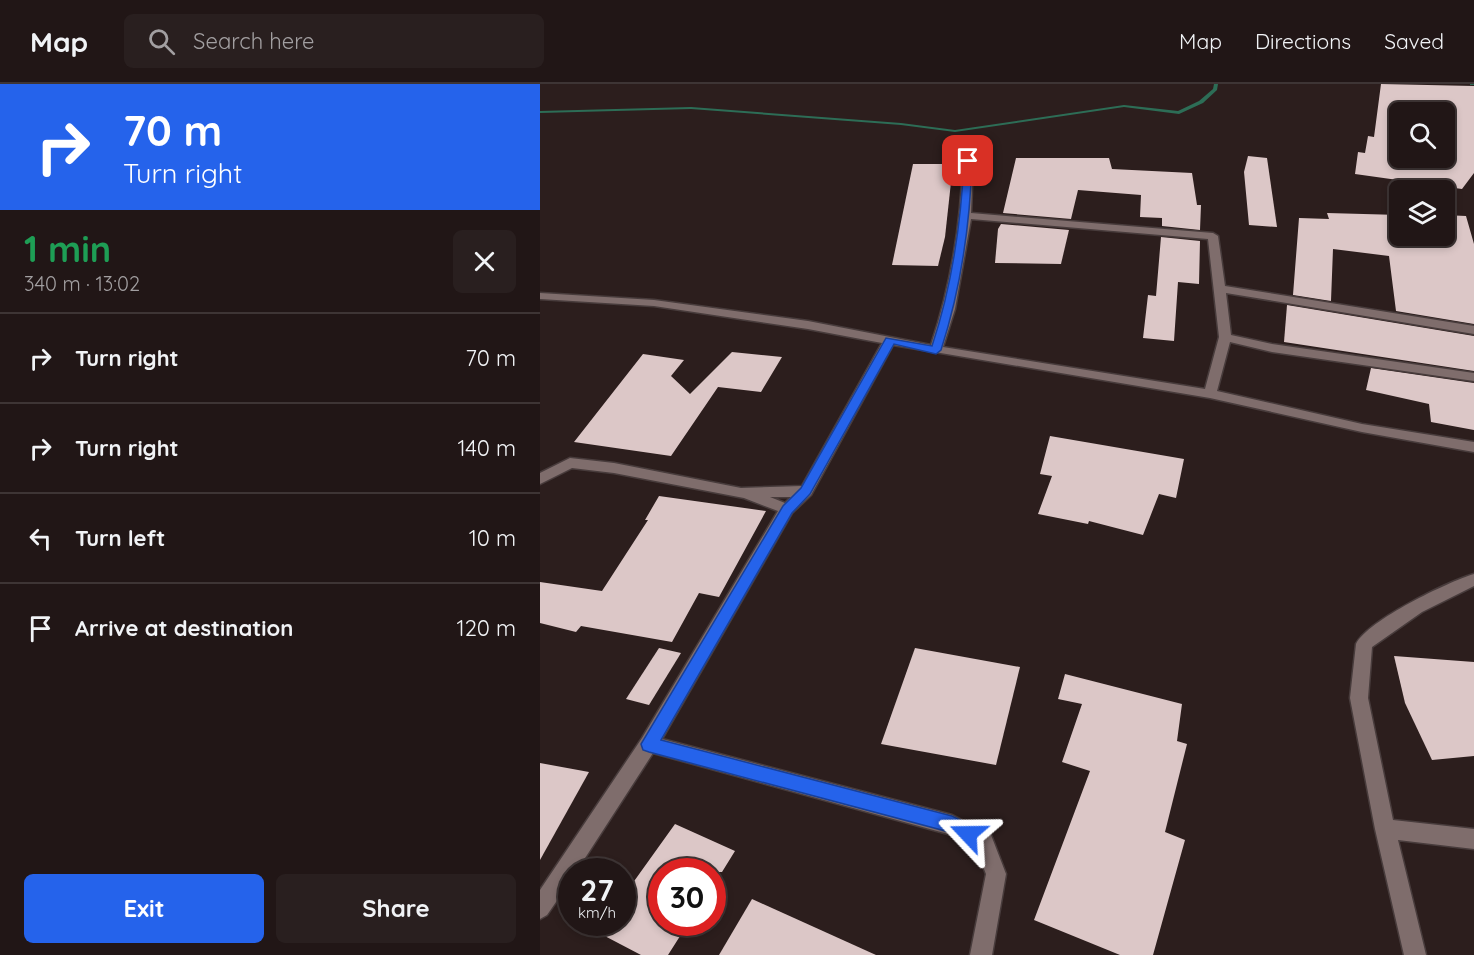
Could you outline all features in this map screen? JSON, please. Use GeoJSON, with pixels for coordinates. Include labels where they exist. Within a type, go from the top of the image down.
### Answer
{"type":"FeatureCollection","features":[{"type":"Feature","properties":{"kind":"street"},"geometry":{"type":"LineString","coordinates":[[936,350],[949,309],[966,216],[968,161]]}},
{"type":"Feature","properties":{"kind":"street"},"geometry":{"type":"LineString","coordinates":[[966,216],[1113,226],[1213,237],[1225,337],[1210,394]]}},
{"type":"Feature","properties":{"kind":"street"},"geometry":{"type":"LineString","coordinates":[[1220,289],[1474,330]]}},
{"type":"Feature","properties":{"kind":"street"},"geometry":{"type":"LineString","coordinates":[[540,296],[654,303],[734,313],[936,350],[1210,394],[1362,428],[1474,447]]}},
{"type":"Feature","properties":{"kind":"street"},"geometry":{"type":"LineString","coordinates":[[1225,337],[1272,348],[1474,377]]}},
{"type":"Feature","properties":{"kind":"street"},"geometry":{"type":"LineString","coordinates":[[540,908],[649,744],[787,509],[806,491],[890,340]]}},
{"type":"Feature","properties":{"kind":"street"},"geometry":{"type":"LineString","coordinates":[[540,479],[570,463],[614,468],[741,493],[787,509]]}},
{"type":"Feature","properties":{"kind":"street"},"geometry":{"type":"LineString","coordinates":[[741,493],[806,491]]}},
{"type":"Feature","properties":{"kind":"street"},"geometry":{"type":"LineString","coordinates":[[1416,955],[1385,829],[1359,698],[1364,644],[1397,618],[1455,586],[1474,580]]}},
{"type":"Feature","properties":{"kind":"street"},"geometry":{"type":"LineString","coordinates":[[649,744],[952,825],[984,842],[996,874],[981,955]]}},
{"type":"Feature","properties":{"kind":"street"},"geometry":{"type":"LineString","coordinates":[[1385,829],[1474,839]]}},
{"type":"Feature","properties":{"kind":"building"},"geometry":{"type":"Polygon","coordinates":[[[1381,84],[1474,86],[1474,173],[1462,189],[1455,188],[1455,180],[1398,180],[1355,174],[1358,152],[1365,153],[1368,136],[1374,137],[1381,84]]]}},
{"type":"Feature","properties":{"kind":"building"},"geometry":{"type":"Polygon","coordinates":[[[1248,156],[1267,158],[1277,227],[1249,225],[1244,172],[1248,156]]]}},
{"type":"Feature","properties":{"kind":"building"},"geometry":{"type":"Polygon","coordinates":[[[1016,158],[1109,158],[1112,169],[1192,173],[1197,205],[1201,205],[1200,230],[1162,226],[1162,218],[1140,217],[1141,195],[1078,190],[1071,219],[1003,213],[1016,158]]]}},
{"type":"Feature","properties":{"kind":"building"},"geometry":{"type":"Polygon","coordinates":[[[913,164],[953,164],[945,237],[938,266],[892,265],[913,164]]]}},
{"type":"Feature","properties":{"kind":"building"},"geometry":{"type":"Polygon","coordinates":[[[1327,213],[1389,215],[1389,246],[1455,246],[1455,216],[1466,216],[1474,244],[1474,324],[1396,311],[1389,256],[1333,249],[1331,301],[1293,295],[1299,218],[1329,219],[1327,213]]]}},
{"type":"Feature","properties":{"kind":"building"},"geometry":{"type":"Polygon","coordinates":[[[1001,224],[1069,230],[1061,264],[995,263],[998,229],[1001,224]]]}},
{"type":"Feature","properties":{"kind":"building"},"geometry":{"type":"Polygon","coordinates":[[[1161,237],[1200,241],[1199,284],[1178,282],[1174,341],[1143,338],[1148,295],[1156,296],[1161,237]]]}},
{"type":"Feature","properties":{"kind":"building"},"geometry":{"type":"Polygon","coordinates":[[[1287,305],[1474,336],[1474,371],[1284,342],[1287,305]]]}},
{"type":"Feature","properties":{"kind":"building"},"geometry":{"type":"Polygon","coordinates":[[[732,352],[782,357],[761,392],[718,387],[671,456],[574,442],[643,354],[684,360],[671,376],[690,394],[732,352]]]}},
{"type":"Feature","properties":{"kind":"building"},"geometry":{"type":"Polygon","coordinates":[[[1371,368],[1474,383],[1474,430],[1431,422],[1429,404],[1366,390],[1371,368]]]}},
{"type":"Feature","properties":{"kind":"building"},"geometry":{"type":"Polygon","coordinates":[[[1050,436],[1184,459],[1176,498],[1159,494],[1143,535],[1089,521],[1088,524],[1038,514],[1052,476],[1040,474],[1050,436]]]}},
{"type":"Feature","properties":{"kind":"building"},"geometry":{"type":"Polygon","coordinates":[[[659,496],[766,511],[719,597],[699,593],[672,642],[581,626],[576,632],[540,623],[540,582],[602,591],[648,520],[645,520],[659,496]]]}},
{"type":"Feature","properties":{"kind":"building"},"geometry":{"type":"Polygon","coordinates":[[[659,648],[681,653],[649,705],[626,699],[659,648]]]}},
{"type":"Feature","properties":{"kind":"building"},"geometry":{"type":"Polygon","coordinates":[[[915,648],[1020,667],[996,765],[881,744],[915,648]]]}},
{"type":"Feature","properties":{"kind":"building"},"geometry":{"type":"Polygon","coordinates":[[[1394,656],[1474,662],[1474,756],[1432,760],[1405,703],[1394,656]]]}},
{"type":"Feature","properties":{"kind":"building"},"geometry":{"type":"Polygon","coordinates":[[[1065,674],[1182,704],[1177,741],[1187,744],[1165,832],[1185,840],[1153,955],[1120,955],[1034,920],[1090,771],[1062,762],[1082,704],[1058,699],[1065,674]]]}},
{"type":"Feature","properties":{"kind":"building"},"geometry":{"type":"Polygon","coordinates":[[[540,763],[589,772],[540,860],[540,763]]]}},
{"type":"Feature","properties":{"kind":"building"},"geometry":{"type":"Polygon","coordinates":[[[675,824],[735,851],[726,866],[726,858],[651,858],[675,824]]]}},
{"type":"Feature","properties":{"kind":"building"},"geometry":{"type":"Polygon","coordinates":[[[648,862],[648,936],[680,936],[668,955],[641,955],[605,936],[636,936],[636,878],[648,862]]]}},
{"type":"Feature","properties":{"kind":"building"},"geometry":{"type":"Polygon","coordinates":[[[752,899],[876,955],[719,955],[752,899]]]}},
{"type":"Feature","properties":{"kind":"waterway"},"geometry":{"type":"LineString","coordinates":[[540,112],[691,108],[901,124],[955,131],[1124,106],[1179,113],[1201,102],[1215,89],[1216,84]]}},
{"type":"Feature","properties":{"kind":"route"},"geometry":{"type":"LineString","coordinates":[[968,161],[966,216],[949,309],[943,334],[936,350],[890,340],[806,491],[787,509],[649,744],[952,825],[968,834]]}}]}
